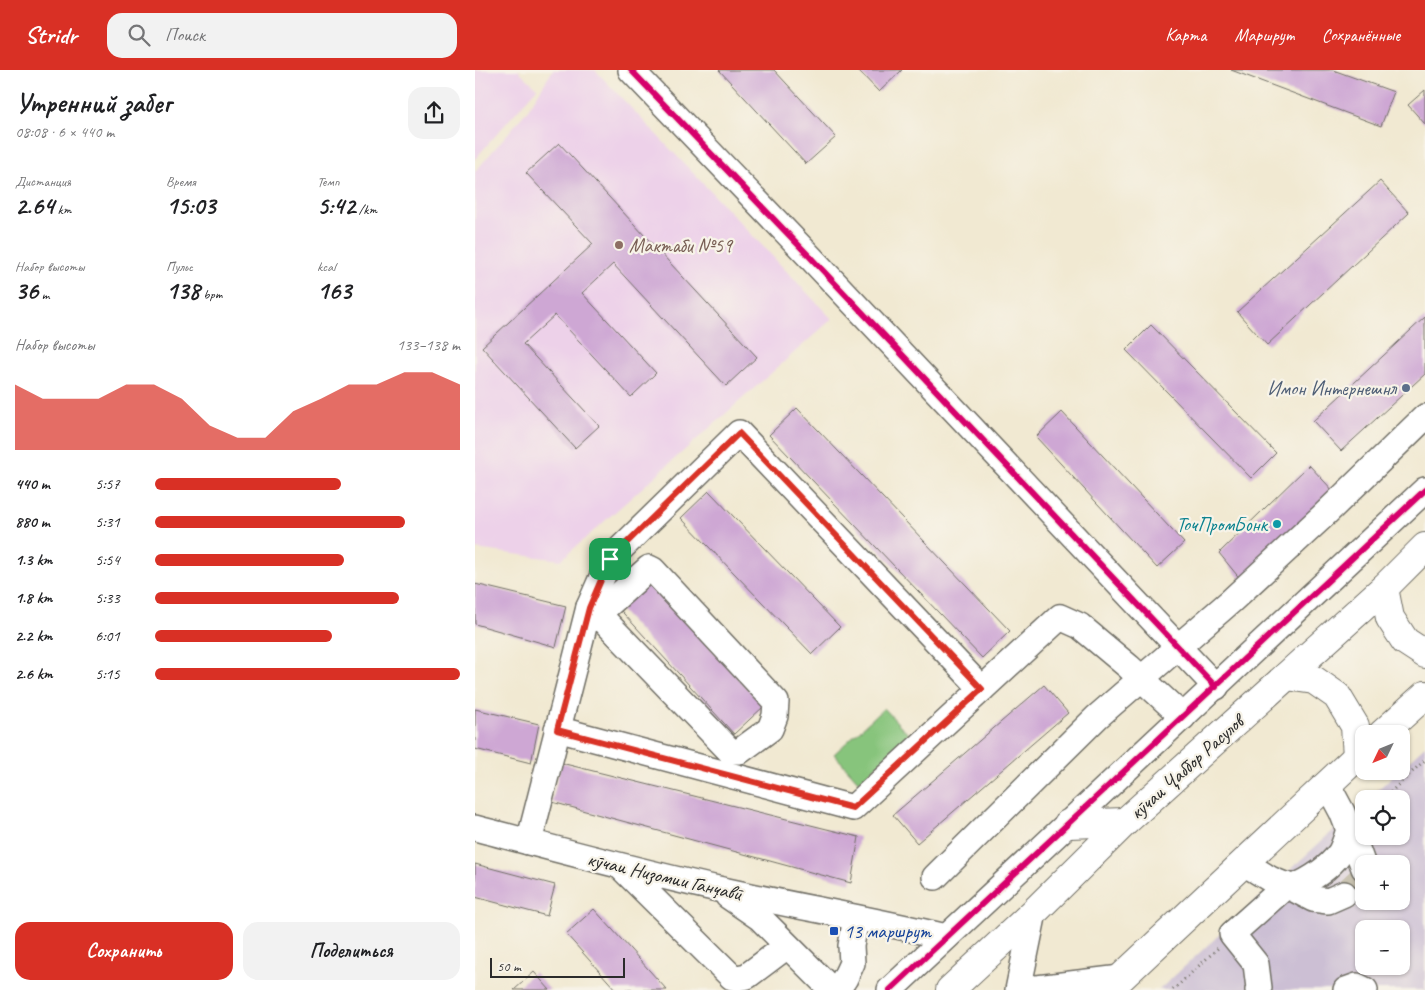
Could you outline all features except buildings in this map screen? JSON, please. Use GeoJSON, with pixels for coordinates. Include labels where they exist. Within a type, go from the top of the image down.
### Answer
{"type":"FeatureCollection","features":[{"type":"Feature","properties":{"kind":"main road","name":"кӯчаи Ҷаббор Расулов"},"geometry":{"type":"LineString","coordinates":[[950,990],[1034,912],[1125,822],[1384,588],[1425,547]]}},
{"type":"Feature","properties":{"kind":"main road"},"geometry":{"type":"LineString","coordinates":[[1384,588],[1390,618],[1405,640],[1425,654]]}},
{"type":"Feature","properties":{"kind":"main road"},"geometry":{"type":"LineString","coordinates":[[1287,676],[1314,680],[1337,696],[1355,726]]}},
{"type":"Feature","properties":{"kind":"main road"},"geometry":{"type":"LineString","coordinates":[[1392,725],[1425,695]]}},
{"type":"Feature","properties":{"kind":"main road"},"geometry":{"type":"LineString","coordinates":[[1114,984],[1355,758]]}},
{"type":"Feature","properties":{"kind":"main road"},"geometry":{"type":"LineString","coordinates":[[1068,824],[1125,822]]}},
{"type":"Feature","properties":{"kind":"street"},"geometry":{"type":"LineString","coordinates":[[631,70],[805,251],[1216,687]]}},
{"type":"Feature","properties":{"kind":"street"},"geometry":{"type":"LineString","coordinates":[[935,877],[1097,717],[1231,601],[1425,418]]}},
{"type":"Feature","properties":{"kind":"street"},"geometry":{"type":"LineString","coordinates":[[529,842],[557,730],[610,559],[739,433],[982,689]]}},
{"type":"Feature","properties":{"kind":"street"},"geometry":{"type":"LineString","coordinates":[[890,990],[1425,490]]}},
{"type":"Feature","properties":{"kind":"street"},"geometry":{"type":"LineString","coordinates":[[649,568],[653,570],[776,702],[775,716],[770,729],[740,751],[730,751],[594,611],[649,568]]}},
{"type":"Feature","properties":{"kind":"street"},"geometry":{"type":"LineString","coordinates":[[557,730],[853,808],[1060,617],[1080,626],[1183,717]]}},
{"type":"Feature","properties":{"kind":"street"},"geometry":{"type":"LineString","coordinates":[[1327,784],[1357,846],[1357,855]]}},
{"type":"Feature","properties":{"kind":"street","name":"кӯчаи Низомии Ганҷавӣ"},"geometry":{"type":"LineString","coordinates":[[475,828],[717,889],[888,923],[945,937]]}},
{"type":"Feature","properties":{"kind":"street"},"geometry":{"type":"LineString","coordinates":[[1258,990],[1256,964],[1233,934],[1289,887],[1307,882],[1328,866],[1341,851],[1349,830]]}},
{"type":"Feature","properties":{"kind":"street"},"geometry":{"type":"LineString","coordinates":[[1244,863],[1270,879],[1313,899],[1328,902],[1355,880]]}},
{"type":"Feature","properties":{"kind":"street"},"geometry":{"type":"LineString","coordinates":[[620,866],[732,977],[747,976],[787,946]]}},
{"type":"Feature","properties":{"kind":"street"},"geometry":{"type":"LineString","coordinates":[[717,889],[759,918],[823,987],[845,978],[852,964],[851,946],[856,918]]}},
{"type":"Feature","properties":{"kind":"street"},"geometry":{"type":"LineString","coordinates":[[1034,912],[1019,990],[1114,984]]}},
{"type":"Feature","properties":{"kind":"street"},"geometry":{"type":"LineString","coordinates":[[1346,990],[1357,986],[1365,990]]}},
{"type":"Feature","properties":{"kind":"path"},"geometry":{"type":"LineString","coordinates":[[1393,790],[1425,760]]}},
{"type":"Feature","properties":{"kind":"path"},"geometry":{"type":"LineString","coordinates":[[1173,990],[1233,934]]}},
{"type":"Feature","properties":{"kind":"shaded area"},"geometry":{"type":"Polygon","coordinates":[[[475,70],[518,70],[537,88],[475,159],[475,70]]]}},
{"type":"Feature","properties":{"kind":"shaded area","name":"Мактаби №59"},"geometry":{"type":"Polygon","coordinates":[[[553,70],[595,70],[832,319],[561,560],[475,549],[475,172],[527,111],[553,70]]]}},
{"type":"Feature","properties":{"kind":"shaded area"},"geometry":{"type":"Polygon","coordinates":[[[1425,746],[1425,990],[1159,990],[1355,810],[1355,845],[1410,845],[1410,790],[1378,790],[1388,780],[1410,780],[1410,760],[1425,746]]]}},
{"type":"Feature","properties":{"kind":"green space"},"geometry":{"type":"Polygon","coordinates":[[[884,708],[910,736],[859,782],[834,754],[884,708]]]}},
{"type":"Feature","properties":{"kind":"tunnel"},"geometry":{"type":"LineString","coordinates":[[1344,894],[1355,884]]}},
{"type":"Feature","properties":{"kind":"cycle path"},"geometry":{"type":"LineString","coordinates":[[631,70],[1216,687]]}},
{"type":"Feature","properties":{"kind":"cycle path"},"geometry":{"type":"LineString","coordinates":[[890,990],[1425,490]]}},
{"type":"Feature","properties":{"kind":"place","name":"Мактаби №59"},"geometry":{"type":"Point","coordinates":[619,245]}},
{"type":"Feature","properties":{"kind":"place","name":"Имон Интернешнл"},"geometry":{"type":"Point","coordinates":[1406,388]}},
{"type":"Feature","properties":{"kind":"place","name":"ТочПромБонк"},"geometry":{"type":"Point","coordinates":[1277,524]}},
{"type":"Feature","properties":{"kind":"place","name":"13 маршрут"},"geometry":{"type":"Point","coordinates":[834,931]}},
{"type":"Feature","properties":{"kind":"route"},"geometry":{"type":"LineString","coordinates":[[739,433],[982,689],[853,808],[557,730],[589,608],[610,559],[739,433]]}}]}
